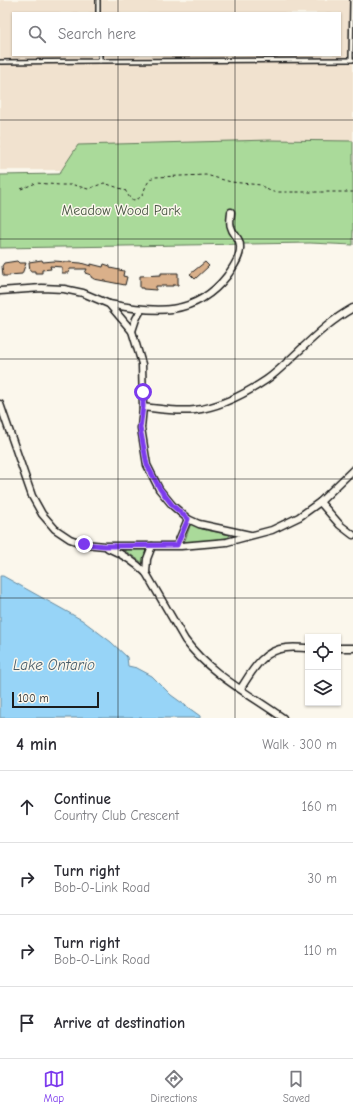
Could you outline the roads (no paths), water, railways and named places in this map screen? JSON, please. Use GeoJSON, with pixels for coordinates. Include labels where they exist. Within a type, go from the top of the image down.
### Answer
{"type":"FeatureCollection","features":[{"type":"Feature","properties":{"kind":"street"},"geometry":{"type":"LineString","coordinates":[[0,291],[42,288],[64,289],[83,293],[109,304],[141,310],[174,309],[194,304],[221,284],[235,263],[240,251],[240,241],[231,227],[231,212]]}},
{"type":"Feature","properties":{"kind":"street"},"geometry":{"type":"LineString","coordinates":[[109,304],[132,331],[142,364],[143,407],[140,428],[147,465],[160,489],[173,506],[188,519],[199,524],[252,536]]}},
{"type":"Feature","properties":{"kind":"street"},"geometry":{"type":"LineString","coordinates":[[143,407],[195,410],[215,406],[244,393],[266,380],[327,325],[343,313],[353,308]]}},
{"type":"Feature","properties":{"kind":"street"},"geometry":{"type":"LineString","coordinates":[[132,331],[141,310]]}},
{"type":"Feature","properties":{"kind":"street"},"geometry":{"type":"LineString","coordinates":[[0,404],[32,496],[42,514],[55,529],[70,539],[84,544],[105,546],[177,545],[228,542],[252,536],[272,530],[299,517],[320,502],[353,470]]}},
{"type":"Feature","properties":{"kind":"street"},"geometry":{"type":"LineString","coordinates":[[320,502],[340,525],[353,535]]}},
{"type":"Feature","properties":{"kind":"street"},"geometry":{"type":"LineString","coordinates":[[177,545],[188,519]]}},
{"type":"Feature","properties":{"kind":"street"},"geometry":{"type":"LineString","coordinates":[[105,546],[138,565],[146,573],[185,640],[205,663],[283,718]]}},
{"type":"Feature","properties":{"kind":"street"},"geometry":{"type":"LineString","coordinates":[[146,573],[147,559],[152,546]]}},
{"type":"Feature","properties":{"kind":"street"},"geometry":{"type":"LineString","coordinates":[[241,688],[259,661],[274,650],[285,648],[305,648]]}},
{"type":"Feature","properties":{"kind":"street"},"geometry":{"type":"LineString","coordinates":[[341,648],[353,648]]}},
{"type":"Feature","properties":{"kind":"lane"},"geometry":{"type":"LineString","coordinates":[[98,0],[98,12]]}},
{"type":"Feature","properties":{"kind":"lane"},"geometry":{"type":"LineString","coordinates":[[0,62],[352,60],[352,0]]}},
{"type":"Feature","properties":{"kind":"lane"},"geometry":{"type":"LineString","coordinates":[[100,56],[100,61]]}},
{"type":"Feature","properties":{"kind":"water","name":"Lake Ontario"},"geometry":{"type":"Polygon","coordinates":[[[0,576],[3,576],[82,620],[111,642],[127,657],[128,666],[137,668],[152,676],[171,695],[200,716],[200,718],[0,718],[0,576]]]}},
{"type":"Feature","properties":{"kind":"park label","name":"Meadow Wood Park"},"geometry":{"type":"Point","coordinates":[121,210]}}]}
